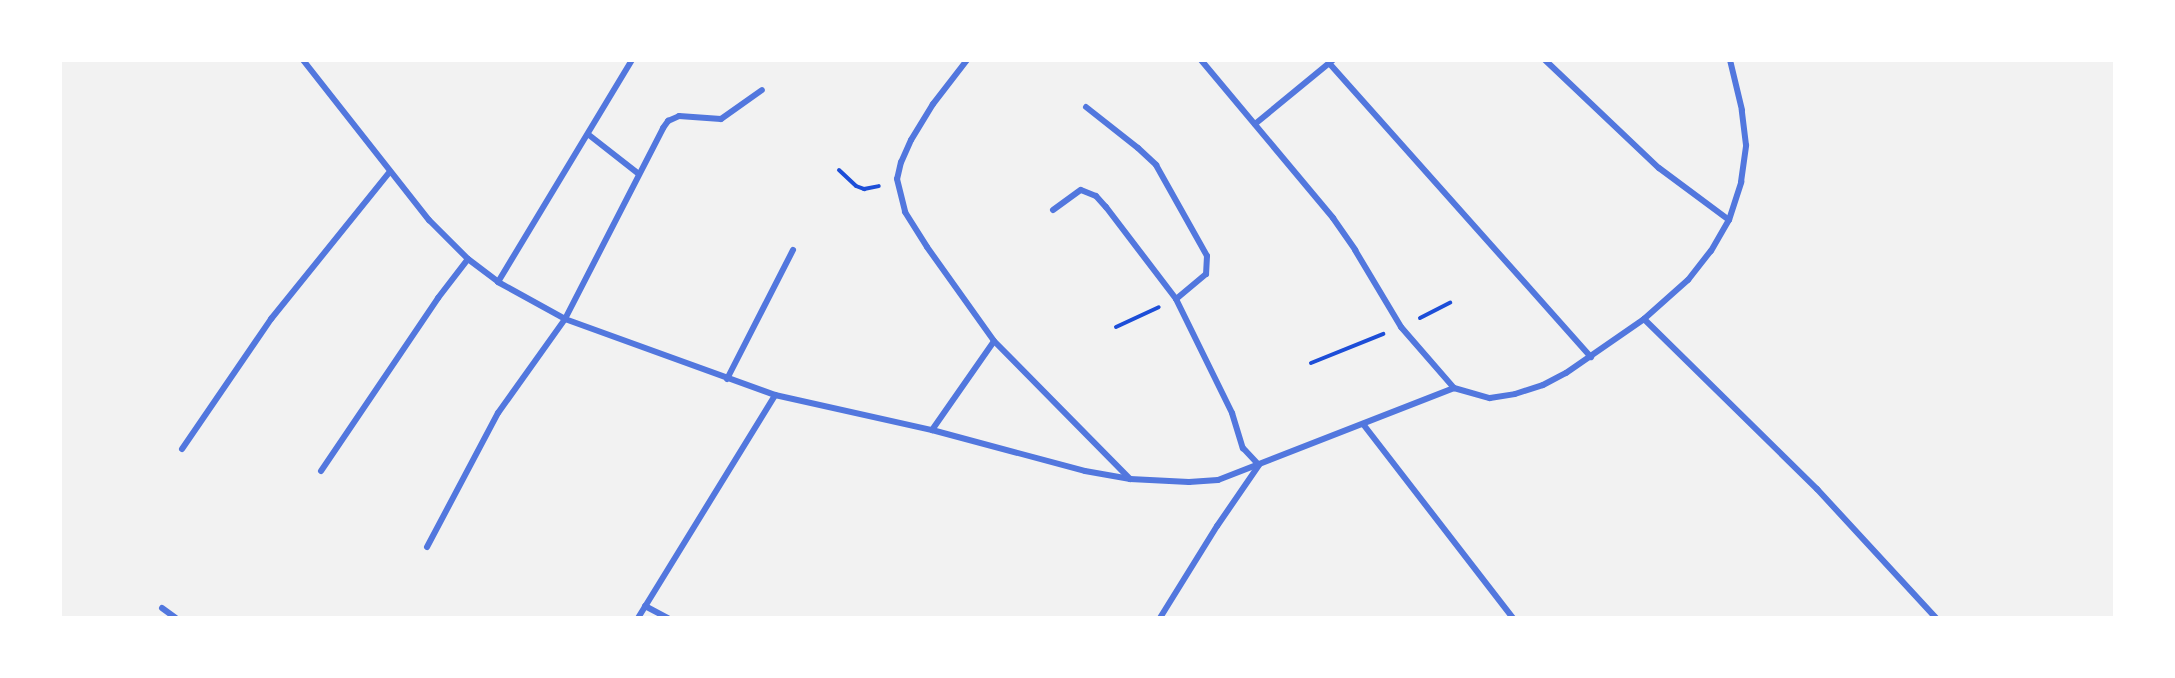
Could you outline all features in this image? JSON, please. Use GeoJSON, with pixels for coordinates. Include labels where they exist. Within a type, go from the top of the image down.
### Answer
{"type":"FeatureCollection","features":[{"type":"Feature","properties":{"kind":"street"},"geometry":{"type":"LineString","coordinates":[[303,60],[389,173],[429,220],[468,259],[498,282],[565,320],[775,395],[933,430],[1085,471],[1130,479],[1189,482],[1218,480],[1454,388]]}},
{"type":"Feature","properties":{"kind":"street"},"geometry":{"type":"LineString","coordinates":[[498,282],[589,135],[632,60]]}},
{"type":"Feature","properties":{"kind":"street"},"geometry":{"type":"LineString","coordinates":[[968,60],[933,104],[911,140],[897,179],[906,212],[921,238],[994,341],[1130,479]]}},
{"type":"Feature","properties":{"kind":"street"},"geometry":{"type":"LineString","coordinates":[[1201,60],[1333,219],[1355,250],[1401,327],[1454,388],[1490,398],[1515,394],[1543,385],[1591,357],[1644,319],[1688,280],[1711,251],[1729,220],[1741,182],[1746,145],[1742,110],[1730,60]]}},
{"type":"Feature","properties":{"kind":"street"},"geometry":{"type":"LineString","coordinates":[[1545,60],[1659,168],[1729,220]]}},
{"type":"Feature","properties":{"kind":"street"},"geometry":{"type":"LineString","coordinates":[[1255,124],[1331,62],[1591,357]]}},
{"type":"Feature","properties":{"kind":"street"},"geometry":{"type":"LineString","coordinates":[[427,547],[498,413],[565,320],[663,128],[673,118],[687,116],[721,119],[762,90]]}},
{"type":"Feature","properties":{"kind":"street"},"geometry":{"type":"LineString","coordinates":[[1086,107],[1156,165],[1207,255],[1206,274],[1176,299]]}},
{"type":"Feature","properties":{"kind":"street"},"geometry":{"type":"LineString","coordinates":[[589,135],[639,174]]}},
{"type":"Feature","properties":{"kind":"street"},"geometry":{"type":"LineString","coordinates":[[182,449],[271,319],[389,173]]}},
{"type":"Feature","properties":{"kind":"street"},"geometry":{"type":"LineString","coordinates":[[1053,210],[1081,190],[1096,196],[1176,299],[1232,413],[1243,447],[1259,465]]}},
{"type":"Feature","properties":{"kind":"street"},"geometry":{"type":"LineString","coordinates":[[727,379],[793,250]]}},
{"type":"Feature","properties":{"kind":"street"},"geometry":{"type":"LineString","coordinates":[[321,471],[438,298],[468,259]]}},
{"type":"Feature","properties":{"kind":"street"},"geometry":{"type":"LineString","coordinates":[[1644,319],[1817,489],[1936,618]]}},
{"type":"Feature","properties":{"kind":"street"},"geometry":{"type":"LineString","coordinates":[[933,430],[994,341]]}},
{"type":"Feature","properties":{"kind":"street"},"geometry":{"type":"LineString","coordinates":[[638,618],[775,395]]}},
{"type":"Feature","properties":{"kind":"street"},"geometry":{"type":"LineString","coordinates":[[1363,424],[1513,618]]}},
{"type":"Feature","properties":{"kind":"street"},"geometry":{"type":"LineString","coordinates":[[1160,618],[1217,526],[1259,465]]}},
{"type":"Feature","properties":{"kind":"street"},"geometry":{"type":"LineString","coordinates":[[645,606],[668,618]]}},
{"type":"Feature","properties":{"kind":"street"},"geometry":{"type":"LineString","coordinates":[[162,608],[176,618]]}},
{"type":"Feature","properties":{"kind":"path"},"geometry":{"type":"LineString","coordinates":[[839,170],[850,182],[864,189],[897,179]]}},
{"type":"Feature","properties":{"kind":"path"},"geometry":{"type":"LineString","coordinates":[[1116,327],[1176,299]]}}]}
